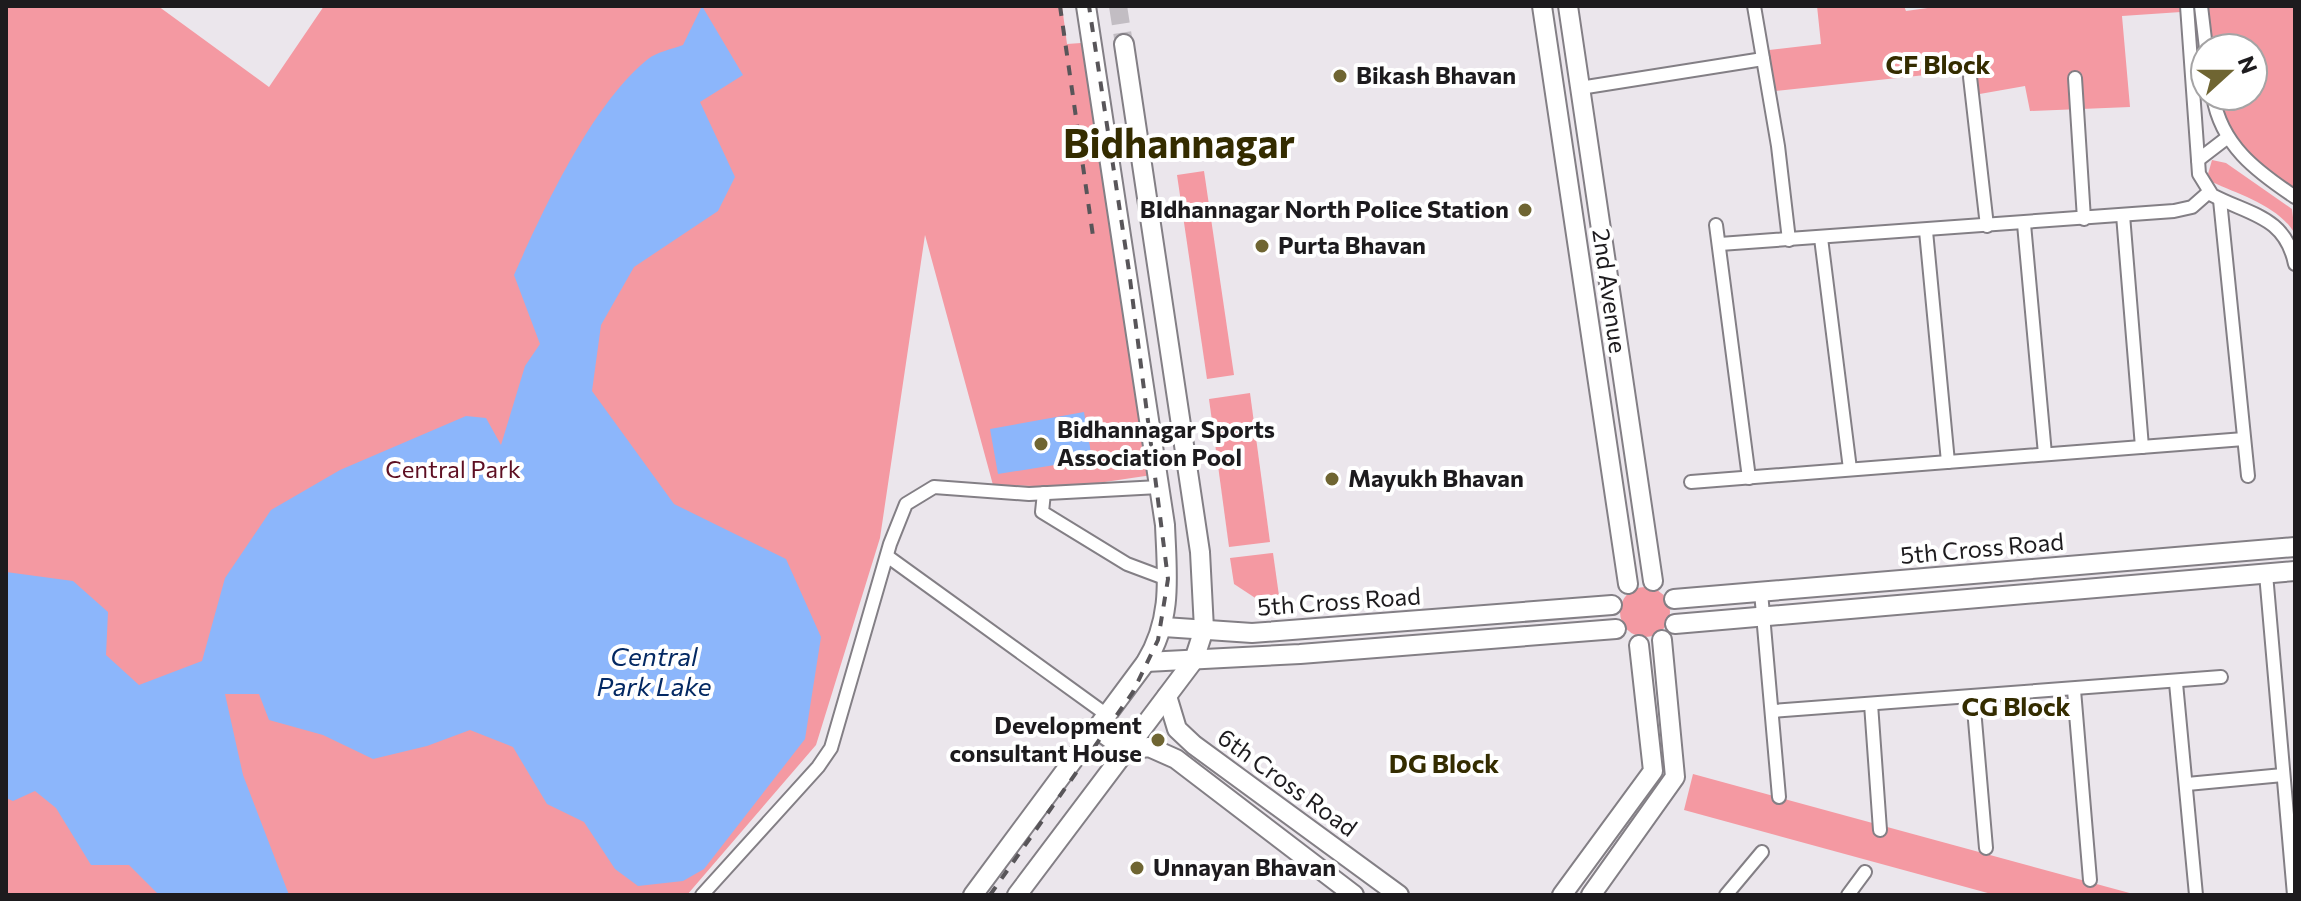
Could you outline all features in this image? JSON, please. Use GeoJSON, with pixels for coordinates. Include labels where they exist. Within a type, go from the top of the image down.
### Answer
{"type":"FeatureCollection","features":[{"type":"Feature","properties":{"kind":"street"},"geometry":{"type":"LineString","coordinates":[[973,895],[1146,662],[1164,627],[1167,579],[1159,487],[1086,6]]}},
{"type":"Feature","properties":{"kind":"street","name":"2nd Avenue"},"geometry":{"type":"LineString","coordinates":[[1542,6],[1628,584]]}},
{"type":"Feature","properties":{"kind":"street","name":"2nd Avenue"},"geometry":{"type":"LineString","coordinates":[[1568,6],[1653,581]]}},
{"type":"Feature","properties":{"kind":"street"},"geometry":{"type":"LineString","coordinates":[[1754,6],[1789,240]]}},
{"type":"Feature","properties":{"kind":"street"},"geometry":{"type":"LineString","coordinates":[[2187,6],[2199,174],[2214,196],[2248,476]]}},
{"type":"Feature","properties":{"kind":"street"},"geometry":{"type":"LineString","coordinates":[[2201,6],[2204,32]]}},
{"type":"Feature","properties":{"kind":"street"},"geometry":{"type":"LineString","coordinates":[[1545,27],[1571,25]]}},
{"type":"Feature","properties":{"kind":"street"},"geometry":{"type":"LineString","coordinates":[[1017,895],[1194,660],[1204,629],[1200,552],[1124,44]]}},
{"type":"Feature","properties":{"kind":"street"},"geometry":{"type":"LineString","coordinates":[[1580,88],[1763,59]]}},
{"type":"Feature","properties":{"kind":"street"},"geometry":{"type":"LineString","coordinates":[[1970,77],[1987,226]]}},
{"type":"Feature","properties":{"kind":"street"},"geometry":{"type":"LineString","coordinates":[[2075,78],[2084,219]]}},
{"type":"Feature","properties":{"kind":"street"},"geometry":{"type":"LineString","coordinates":[[2217,112],[2228,137],[2253,168],[2295,197]]}},
{"type":"Feature","properties":{"kind":"street"},"geometry":{"type":"LineString","coordinates":[[1559,123],[1585,119]]}},
{"type":"Feature","properties":{"kind":"street"},"geometry":{"type":"LineString","coordinates":[[2198,160],[2228,137]]}},
{"type":"Feature","properties":{"kind":"street"},"geometry":{"type":"LineString","coordinates":[[1720,244],[2084,219],[2192,207],[2214,196]]}},
{"type":"Feature","properties":{"kind":"street"},"geometry":{"type":"LineString","coordinates":[[2214,196],[2274,224],[2293,245],[2295,264]]}},
{"type":"Feature","properties":{"kind":"street"},"geometry":{"type":"LineString","coordinates":[[2123,215],[2142,447]]}},
{"type":"Feature","properties":{"kind":"street"},"geometry":{"type":"LineString","coordinates":[[2024,224],[2045,454]]}},
{"type":"Feature","properties":{"kind":"street"},"geometry":{"type":"LineString","coordinates":[[1716,225],[1749,478]]}},
{"type":"Feature","properties":{"kind":"street"},"geometry":{"type":"LineString","coordinates":[[1926,231],[1948,462]]}},
{"type":"Feature","properties":{"kind":"street"},"geometry":{"type":"LineString","coordinates":[[1821,238],[1850,469]]}},
{"type":"Feature","properties":{"kind":"street"},"geometry":{"type":"LineString","coordinates":[[1137,341],[1166,336]]}},
{"type":"Feature","properties":{"kind":"street"},"geometry":{"type":"LineString","coordinates":[[1691,482],[2244,439]]}},
{"type":"Feature","properties":{"kind":"street"},"geometry":{"type":"LineString","coordinates":[[702,895],[818,767],[831,748],[887,556],[906,504],[934,487],[1044,493],[1159,487]]}},
{"type":"Feature","properties":{"kind":"street"},"geometry":{"type":"LineString","coordinates":[[1044,493],[1042,512],[1127,564],[1167,579]]}},
{"type":"Feature","properties":{"kind":"street","name":"5th Cross Road"},"geometry":{"type":"LineString","coordinates":[[1674,599],[2295,547]]}},
{"type":"Feature","properties":{"kind":"street"},"geometry":{"type":"LineString","coordinates":[[887,556],[1102,722],[1126,750]]}},
{"type":"Feature","properties":{"kind":"street"},"geometry":{"type":"LineString","coordinates":[[2157,559],[2158,583]]}},
{"type":"Feature","properties":{"kind":"street","name":"5th Cross Road"},"geometry":{"type":"LineString","coordinates":[[1675,624],[2295,571]]}},
{"type":"Feature","properties":{"kind":"street"},"geometry":{"type":"LineString","coordinates":[[2266,574],[2283,775],[2291,822],[2294,895]]}},
{"type":"Feature","properties":{"kind":"street"},"geometry":{"type":"LineString","coordinates":[[1653,581],[1665,588],[1674,599],[1675,624],[1662,640],[1639,645],[1626,639],[1616,629],[1612,605],[1628,584],[1653,581]]}},
{"type":"Feature","properties":{"kind":"street"},"geometry":{"type":"LineString","coordinates":[[1761,592],[1779,797]]}},
{"type":"Feature","properties":{"kind":"street","name":"5th Cross Road"},"geometry":{"type":"LineString","coordinates":[[1164,627],[1252,633],[1612,605]]}},
{"type":"Feature","properties":{"kind":"street"},"geometry":{"type":"LineString","coordinates":[[1146,662],[1616,629]]}},
{"type":"Feature","properties":{"kind":"street"},"geometry":{"type":"LineString","coordinates":[[1591,895],[1675,777],[1662,640]]}},
{"type":"Feature","properties":{"kind":"street"},"geometry":{"type":"LineString","coordinates":[[1562,895],[1653,771],[1639,645]]}},
{"type":"Feature","properties":{"kind":"street"},"geometry":{"type":"LineString","coordinates":[[1772,711],[2176,683],[2221,677]]}},
{"type":"Feature","properties":{"kind":"street"},"geometry":{"type":"LineString","coordinates":[[2176,683],[2196,895]]}},
{"type":"Feature","properties":{"kind":"street"},"geometry":{"type":"LineString","coordinates":[[2074,690],[2090,880]]}},
{"type":"Feature","properties":{"kind":"street","name":"6th Cross Road"},"geometry":{"type":"LineString","coordinates":[[1167,696],[1177,729],[1185,737],[1399,895]]}},
{"type":"Feature","properties":{"kind":"street"},"geometry":{"type":"LineString","coordinates":[[1973,697],[1986,848]]}},
{"type":"Feature","properties":{"kind":"street"},"geometry":{"type":"LineString","coordinates":[[1871,704],[1880,830]]}},
{"type":"Feature","properties":{"kind":"street"},"geometry":{"type":"LineString","coordinates":[[1126,750],[1149,747],[1163,750],[1354,895]]}},
{"type":"Feature","properties":{"kind":"street"},"geometry":{"type":"LineString","coordinates":[[2187,784],[2283,775]]}},
{"type":"Feature","properties":{"kind":"street"},"geometry":{"type":"LineString","coordinates":[[1310,860],[1324,840]]}},
{"type":"Feature","properties":{"kind":"street"},"geometry":{"type":"LineString","coordinates":[[1726,895],[1762,852]]}},
{"type":"Feature","properties":{"kind":"street"},"geometry":{"type":"LineString","coordinates":[[1848,895],[1865,872]]}},
{"type":"Feature","properties":{"kind":"green space","name":"Central Park"},"geometry":{"type":"Polygon","coordinates":[[[6,6],[158,6],[269,87],[324,6],[1062,6],[1067,44],[1081,43],[1152,475],[1071,487],[993,485],[925,235],[880,538],[816,745],[687,895],[6,895],[6,6]]]}},
{"type":"Feature","properties":{"kind":"green space"},"geometry":{"type":"Polygon","coordinates":[[[1817,6],[1904,6],[1906,11],[1942,6],[2180,6],[2181,12],[2122,16],[2130,107],[2030,111],[2025,86],[1974,95],[1972,70],[1775,91],[1769,50],[1821,44],[1817,6]]]}},
{"type":"Feature","properties":{"kind":"green space"},"geometry":{"type":"Polygon","coordinates":[[[2206,6],[2295,6],[2295,191],[2257,162],[2237,140],[2224,112],[2269,112],[2269,32],[2210,32],[2206,6]]]}},
{"type":"Feature","properties":{"kind":"green space"},"geometry":{"type":"Polygon","coordinates":[[[2212,160],[2226,163],[2292,209],[2295,234],[2269,209],[2212,182],[2208,174],[2212,160]]]}},
{"type":"Feature","properties":{"kind":"green space"},"geometry":{"type":"Polygon","coordinates":[[[1204,171],[1234,375],[1207,379],[1177,175],[1204,171]]]}},
{"type":"Feature","properties":{"kind":"green space"},"geometry":{"type":"Polygon","coordinates":[[[1250,393],[1270,542],[1229,547],[1209,399],[1250,393]]]}},
{"type":"Feature","properties":{"kind":"green space"},"geometry":{"type":"Polygon","coordinates":[[[1273,553],[1281,610],[1275,611],[1234,584],[1230,558],[1273,553]]]}},
{"type":"Feature","properties":{"kind":"green space"},"geometry":{"type":"Polygon","coordinates":[[[1645,587],[1663,594],[1670,612],[1663,630],[1645,637],[1627,630],[1620,612],[1627,594],[1645,587]]]}},
{"type":"Feature","properties":{"kind":"green space"},"geometry":{"type":"Polygon","coordinates":[[[1693,774],[2137,895],[1995,895],[1684,810],[1693,774]]]}},
{"type":"Feature","properties":{"kind":"water","name":"Central Park Lake"},"geometry":{"type":"Polygon","coordinates":[[[702,6],[743,75],[700,102],[735,177],[718,211],[634,267],[601,325],[592,391],[674,504],[786,559],[821,637],[805,739],[704,869],[683,881],[638,886],[615,869],[584,822],[547,804],[513,747],[470,730],[427,746],[373,759],[323,735],[269,720],[259,694],[225,694],[243,775],[289,895],[157,893],[129,865],[91,865],[56,808],[35,791],[13,801],[6,798],[6,572],[73,581],[108,612],[106,655],[139,685],[202,661],[225,578],[271,510],[340,470],[466,416],[486,418],[501,445],[525,366],[540,344],[514,275],[554,190],[589,130],[627,79],[648,59],[683,45],[702,6]]]}},
{"type":"Feature","properties":{"kind":"water","name":"Bidhannagar Sports Association Pool"},"geometry":{"type":"Polygon","coordinates":[[[1084,412],[1092,459],[998,474],[990,429],[1084,412]]]}},
{"type":"Feature","properties":{"kind":"tunnel"},"geometry":{"type":"LineString","coordinates":[[1118,6],[1124,44]]}},
{"type":"Feature","properties":{"kind":"railway"},"geometry":{"type":"LineString","coordinates":[[1060,6],[1093,236]]}},
{"type":"Feature","properties":{"kind":"railway"},"geometry":{"type":"LineString","coordinates":[[990,895],[1133,692],[1158,640],[1168,579],[1129,271],[1089,6]]}},
{"type":"Feature","properties":{"kind":"place","name":"Bikash Bhavan"},"geometry":{"type":"Point","coordinates":[1340,76]}},
{"type":"Feature","properties":{"kind":"place","name":"BIdhannagar North Police Station"},"geometry":{"type":"Point","coordinates":[1525,210]}},
{"type":"Feature","properties":{"kind":"place","name":"Purta Bhavan"},"geometry":{"type":"Point","coordinates":[1262,246]}},
{"type":"Feature","properties":{"kind":"place","name":"Bidhannagar Sports Association Pool"},"geometry":{"type":"Point","coordinates":[1041,444]}},
{"type":"Feature","properties":{"kind":"place","name":"Mayukh Bhavan"},"geometry":{"type":"Point","coordinates":[1332,479]}},
{"type":"Feature","properties":{"kind":"place","name":"Development consultant House"},"geometry":{"type":"Point","coordinates":[1158,740]}},
{"type":"Feature","properties":{"kind":"place","name":"Unnayan Bhavan"},"geometry":{"type":"Point","coordinates":[1137,868]}},
{"type":"Feature","properties":{"kind":"district","name":"CF Block"},"geometry":{"type":"Point","coordinates":[1938,65]}},
{"type":"Feature","properties":{"kind":"district","name":"Bidhannagar"},"geometry":{"type":"Point","coordinates":[1179,144]}},
{"type":"Feature","properties":{"kind":"district","name":"CG Block"},"geometry":{"type":"Point","coordinates":[2016,707]}},
{"type":"Feature","properties":{"kind":"district","name":"DG Block"},"geometry":{"type":"Point","coordinates":[1444,764]}}]}
